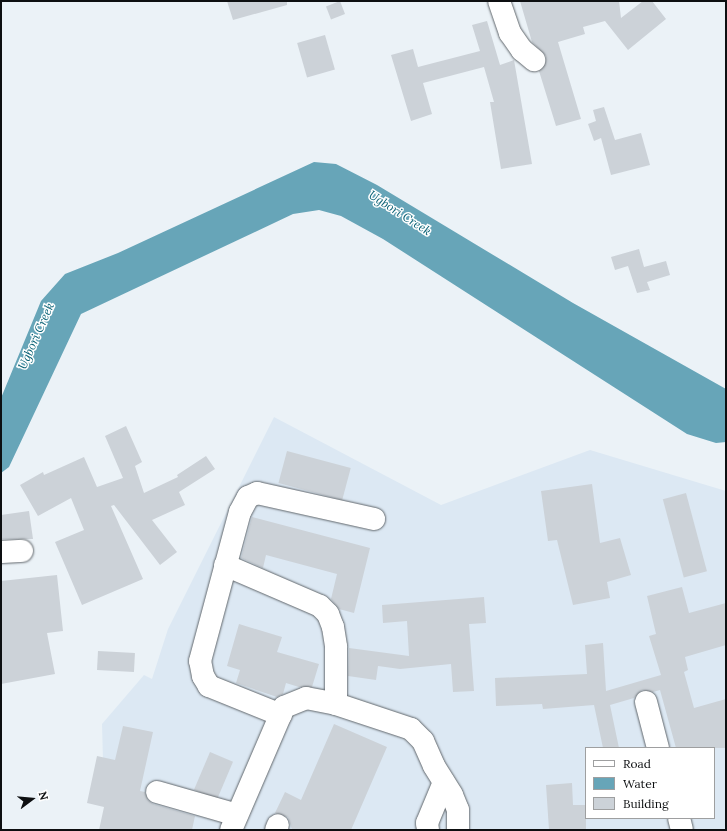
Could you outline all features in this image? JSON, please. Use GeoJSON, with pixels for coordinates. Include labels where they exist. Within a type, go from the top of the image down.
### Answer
{"type":"FeatureCollection","features":[{"type":"Feature","properties":{"kind":"street"},"geometry":{"type":"LineString","coordinates":[[499,1],[510,33],[522,50],[534,60]]}},
{"type":"Feature","properties":{"kind":"street"},"geometry":{"type":"LineString","coordinates":[[281,714],[209,686],[203,676],[200,661],[240,512],[248,498],[256,493],[374,519]]}},
{"type":"Feature","properties":{"kind":"street"},"geometry":{"type":"LineString","coordinates":[[1,552],[22,551]]}},
{"type":"Feature","properties":{"kind":"street"},"geometry":{"type":"LineString","coordinates":[[225,565],[320,606],[328,614],[333,627],[336,647],[336,704]]}},
{"type":"Feature","properties":{"kind":"street"},"geometry":{"type":"LineString","coordinates":[[157,792],[234,822],[284,707],[306,698],[336,704],[411,729],[423,741],[458,810],[458,830]]}},
{"type":"Feature","properties":{"kind":"street"},"geometry":{"type":"LineString","coordinates":[[646,702],[658,747]]}},
{"type":"Feature","properties":{"kind":"street"},"geometry":{"type":"LineString","coordinates":[[428,830],[427,823],[444,782]]}},
{"type":"Feature","properties":{"kind":"street"},"geometry":{"type":"LineString","coordinates":[[679,819],[682,830]]}},
{"type":"Feature","properties":{"kind":"shaded area"},"geometry":{"type":"Polygon","coordinates":[[[274,417],[441,505],[590,450],[726,491],[726,830],[105,830],[102,724],[144,675],[152,679],[168,629],[274,417]]]}},
{"type":"Feature","properties":{"kind":"water","name":"Ugbori Creek"},"geometry":{"type":"Polygon","coordinates":[[[314,162],[336,164],[377,185],[573,303],[726,389],[726,442],[716,443],[687,434],[383,239],[341,216],[319,210],[293,214],[81,314],[9,467],[1,473],[1,398],[41,301],[65,274],[118,253],[314,162]]]}},
{"type":"Feature","properties":{"kind":"building"},"geometry":{"type":"Polygon","coordinates":[[[227,1],[287,1],[287,5],[233,20],[227,1]]]}},
{"type":"Feature","properties":{"kind":"building"},"geometry":{"type":"Polygon","coordinates":[[[340,1],[345,14],[331,19],[326,6],[340,1]]]}},
{"type":"Feature","properties":{"kind":"building"},"geometry":{"type":"Polygon","coordinates":[[[520,1],[619,1],[621,18],[643,1],[652,1],[666,19],[628,50],[605,21],[583,27],[585,34],[558,42],[581,119],[556,126],[539,71],[546,62],[546,56],[532,42],[520,1]]]}},
{"type":"Feature","properties":{"kind":"building"},"geometry":{"type":"Polygon","coordinates":[[[487,21],[500,65],[514,60],[532,164],[501,169],[490,102],[494,102],[484,67],[423,83],[432,114],[411,121],[391,55],[413,49],[418,67],[480,51],[472,25],[487,21]]]}},
{"type":"Feature","properties":{"kind":"building"},"geometry":{"type":"Polygon","coordinates":[[[325,35],[335,70],[307,78],[297,43],[325,35]]]}},
{"type":"Feature","properties":{"kind":"building"},"geometry":{"type":"Polygon","coordinates":[[[604,107],[615,140],[641,133],[650,165],[611,175],[601,138],[594,141],[588,124],[596,121],[593,110],[604,107]]]}},
{"type":"Feature","properties":{"kind":"building"},"geometry":{"type":"Polygon","coordinates":[[[639,249],[644,267],[666,261],[670,275],[647,282],[650,290],[637,293],[628,266],[615,270],[611,257],[639,249]]]}},
{"type":"Feature","properties":{"kind":"building"},"geometry":{"type":"Polygon","coordinates":[[[126,426],[142,462],[135,466],[144,493],[178,477],[177,475],[206,456],[215,469],[179,492],[185,505],[152,520],[177,552],[160,565],[114,505],[111,506],[143,579],[82,605],[55,542],[84,530],[71,498],[38,516],[20,485],[43,472],[44,475],[84,457],[97,487],[123,478],[105,436],[126,426]]]}},
{"type":"Feature","properties":{"kind":"building"},"geometry":{"type":"Polygon","coordinates":[[[287,451],[351,468],[342,500],[278,483],[287,451]]]}},
{"type":"Feature","properties":{"kind":"building"},"geometry":{"type":"Polygon","coordinates":[[[592,484],[600,543],[620,538],[631,575],[607,582],[610,598],[573,605],[557,540],[548,541],[541,491],[592,484]]]}},
{"type":"Feature","properties":{"kind":"building"},"geometry":{"type":"Polygon","coordinates":[[[686,493],[707,571],[684,577],[663,499],[686,493]]]}},
{"type":"Feature","properties":{"kind":"building"},"geometry":{"type":"Polygon","coordinates":[[[29,511],[33,539],[1,539],[1,515],[29,511]]]}},
{"type":"Feature","properties":{"kind":"building"},"geometry":{"type":"Polygon","coordinates":[[[252,517],[370,548],[354,613],[339,609],[331,599],[337,574],[266,555],[263,568],[241,558],[252,517]]]}},
{"type":"Feature","properties":{"kind":"building"},"geometry":{"type":"Polygon","coordinates":[[[57,575],[63,631],[47,633],[55,674],[1,684],[1,581],[57,575]]]}},
{"type":"Feature","properties":{"kind":"building"},"geometry":{"type":"Polygon","coordinates":[[[682,587],[689,613],[726,603],[726,645],[685,657],[688,670],[684,672],[694,708],[726,699],[726,748],[676,747],[660,690],[653,692],[642,690],[634,698],[610,705],[619,747],[603,747],[594,705],[543,709],[542,704],[496,706],[495,678],[587,674],[585,645],[603,643],[606,691],[661,675],[649,636],[656,634],[647,596],[682,587]]]}},
{"type":"Feature","properties":{"kind":"building"},"geometry":{"type":"Polygon","coordinates":[[[484,597],[486,623],[469,624],[474,691],[453,692],[451,664],[400,669],[378,666],[376,680],[348,676],[349,648],[409,656],[407,621],[383,623],[382,605],[484,597]]]}},
{"type":"Feature","properties":{"kind":"building"},"geometry":{"type":"Polygon","coordinates":[[[239,624],[282,637],[277,652],[319,664],[312,687],[299,687],[286,683],[283,694],[277,697],[236,683],[240,670],[227,666],[239,624]]]}},
{"type":"Feature","properties":{"kind":"building"},"geometry":{"type":"Polygon","coordinates":[[[98,651],[135,653],[134,672],[97,670],[98,651]]]}},
{"type":"Feature","properties":{"kind":"building"},"geometry":{"type":"Polygon","coordinates":[[[334,724],[387,747],[351,830],[292,830],[288,817],[275,813],[285,792],[301,800],[334,724]]]}},
{"type":"Feature","properties":{"kind":"building"},"geometry":{"type":"Polygon","coordinates":[[[123,726],[153,732],[140,791],[145,792],[148,800],[153,804],[195,816],[192,830],[99,830],[104,807],[87,803],[97,756],[115,760],[123,726]]]}},
{"type":"Feature","properties":{"kind":"building"},"geometry":{"type":"Polygon","coordinates":[[[210,752],[233,762],[217,800],[194,790],[210,752]]]}},
{"type":"Feature","properties":{"kind":"building"},"geometry":{"type":"Polygon","coordinates":[[[572,783],[573,805],[585,805],[586,830],[549,830],[546,785],[572,783]]]}}]}
